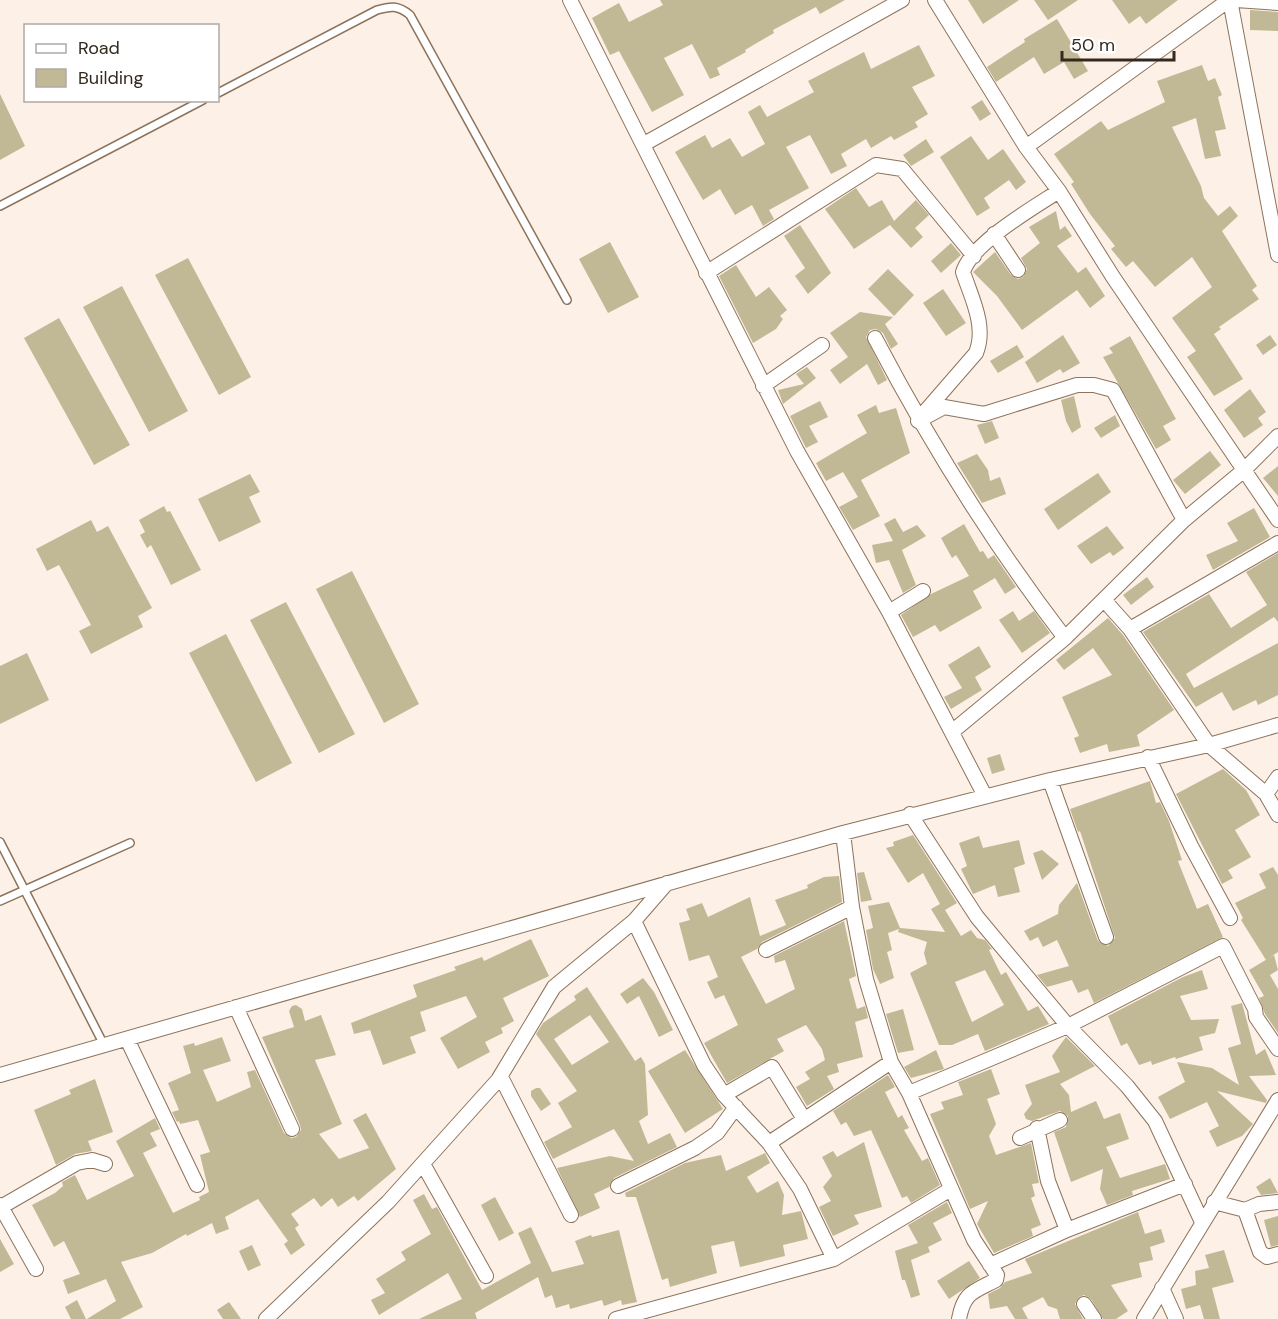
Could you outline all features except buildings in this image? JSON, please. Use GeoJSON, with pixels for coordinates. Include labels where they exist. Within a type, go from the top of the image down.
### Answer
{"type":"FeatureCollection","features":[{"type":"Feature","properties":{"kind":"street"},"geometry":{"type":"LineString","coordinates":[[644,144],[902,0]]}},
{"type":"Feature","properties":{"kind":"street"},"geometry":{"type":"LineString","coordinates":[[935,0],[1026,147],[1059,191],[1113,277],[1278,520]]}},
{"type":"Feature","properties":{"kind":"street"},"geometry":{"type":"LineString","coordinates":[[1026,147],[1230,0],[1278,255]]}},
{"type":"Feature","properties":{"kind":"street"},"geometry":{"type":"LineString","coordinates":[[1236,0],[1278,3]]}},
{"type":"Feature","properties":{"kind":"street"},"geometry":{"type":"LineString","coordinates":[[575,2],[706,273],[764,386],[837,524],[889,612],[985,796]]}},
{"type":"Feature","properties":{"kind":"street"},"geometry":{"type":"LineString","coordinates":[[706,273],[876,165],[902,169],[974,256]]}},
{"type":"Feature","properties":{"kind":"street"},"geometry":{"type":"LineString","coordinates":[[918,421],[976,353],[980,343],[982,331],[963,272],[965,263],[994,234],[1059,191]]}},
{"type":"Feature","properties":{"kind":"street"},"geometry":{"type":"LineString","coordinates":[[994,234],[1018,270]]}},
{"type":"Feature","properties":{"kind":"street"},"geometry":{"type":"LineString","coordinates":[[875,339],[918,421],[1013,571],[1065,638]]}},
{"type":"Feature","properties":{"kind":"street"},"geometry":{"type":"LineString","coordinates":[[764,386],[822,345]]}},
{"type":"Feature","properties":{"kind":"street"},"geometry":{"type":"LineString","coordinates":[[918,421],[944,407],[984,414],[1077,385],[1094,385],[1113,390],[1184,520]]}},
{"type":"Feature","properties":{"kind":"street"},"geometry":{"type":"LineString","coordinates":[[953,731],[1065,638],[1184,520],[1243,471],[1278,436]]}},
{"type":"Feature","properties":{"kind":"street"},"geometry":{"type":"LineString","coordinates":[[1130,629],[1278,543]]}},
{"type":"Feature","properties":{"kind":"street"},"geometry":{"type":"LineString","coordinates":[[889,612],[923,591]]}},
{"type":"Feature","properties":{"kind":"street"},"geometry":{"type":"LineString","coordinates":[[1104,600],[1130,629],[1209,745],[1266,795],[1278,815]]}},
{"type":"Feature","properties":{"kind":"street"},"geometry":{"type":"LineString","coordinates":[[0,1075],[843,832],[1050,780],[1209,745],[1278,724]]}},
{"type":"Feature","properties":{"kind":"street"},"geometry":{"type":"LineString","coordinates":[[1148,757],[1191,846],[1230,918]]}},
{"type":"Feature","properties":{"kind":"street"},"geometry":{"type":"LineString","coordinates":[[1266,795],[1278,777]]}},
{"type":"Feature","properties":{"kind":"street"},"geometry":{"type":"LineString","coordinates":[[1050,780],[1106,937]]}},
{"type":"Feature","properties":{"kind":"street"},"geometry":{"type":"LineString","coordinates":[[910,814],[977,917],[1068,1026],[1127,1086],[1155,1121],[1202,1222]]}},
{"type":"Feature","properties":{"kind":"street"},"geometry":{"type":"LineString","coordinates":[[843,832],[852,907],[866,979],[891,1062],[909,1093],[974,1240],[998,1275],[996,1280],[968,1294],[963,1301],[959,1319]]}},
{"type":"Feature","properties":{"kind":"street"},"geometry":{"type":"LineString","coordinates":[[266,1319],[388,1202],[501,1077],[554,987],[634,921],[667,883]]}},
{"type":"Feature","properties":{"kind":"street"},"geometry":{"type":"LineString","coordinates":[[765,950],[852,907]]}},
{"type":"Feature","properties":{"kind":"street"},"geometry":{"type":"LineString","coordinates":[[634,921],[704,1065],[724,1095],[769,1143],[800,1189],[834,1259]]}},
{"type":"Feature","properties":{"kind":"street"},"geometry":{"type":"LineString","coordinates":[[909,1093],[1068,1026],[1223,946],[1255,1009],[1256,1017],[1278,1049]]}},
{"type":"Feature","properties":{"kind":"street"},"geometry":{"type":"LineString","coordinates":[[236,1007],[292,1129]]}},
{"type":"Feature","properties":{"kind":"street"},"geometry":{"type":"LineString","coordinates":[[127,1039],[197,1185]]}},
{"type":"Feature","properties":{"kind":"street"},"geometry":{"type":"LineString","coordinates":[[769,1143],[891,1062]]}},
{"type":"Feature","properties":{"kind":"street"},"geometry":{"type":"LineString","coordinates":[[724,1095],[772,1067],[804,1119]]}},
{"type":"Feature","properties":{"kind":"street"},"geometry":{"type":"LineString","coordinates":[[501,1077],[571,1215]]}},
{"type":"Feature","properties":{"kind":"street"},"geometry":{"type":"LineString","coordinates":[[1144,1319],[1278,1100]]}},
{"type":"Feature","properties":{"kind":"street"},"geometry":{"type":"LineString","coordinates":[[618,1186],[695,1148],[717,1132],[736,1107]]}},
{"type":"Feature","properties":{"kind":"street"},"geometry":{"type":"LineString","coordinates":[[1020,1138],[1037,1128],[1060,1120]]}},
{"type":"Feature","properties":{"kind":"street"},"geometry":{"type":"LineString","coordinates":[[1037,1128],[1048,1181],[1067,1230]]}},
{"type":"Feature","properties":{"kind":"street"},"geometry":{"type":"LineString","coordinates":[[36,1269],[1,1206],[77,1163],[92,1160],[105,1164]]}},
{"type":"Feature","properties":{"kind":"street"},"geometry":{"type":"LineString","coordinates":[[423,1164],[486,1276]]}},
{"type":"Feature","properties":{"kind":"street"},"geometry":{"type":"LineString","coordinates":[[990,1265],[1067,1230],[1185,1184]]}},
{"type":"Feature","properties":{"kind":"street"},"geometry":{"type":"LineString","coordinates":[[616,1319],[834,1259],[951,1189]]}},
{"type":"Feature","properties":{"kind":"street"},"geometry":{"type":"LineString","coordinates":[[1214,1202],[1245,1210],[1259,1204],[1278,1202]]}},
{"type":"Feature","properties":{"kind":"street"},"geometry":{"type":"LineString","coordinates":[[1245,1210],[1260,1252],[1268,1257],[1278,1254]]}},
{"type":"Feature","properties":{"kind":"street"},"geometry":{"type":"LineString","coordinates":[[1162,1288],[1176,1319]]}},
{"type":"Feature","properties":{"kind":"street"},"geometry":{"type":"LineString","coordinates":[[1084,1304],[1094,1319]]}},
{"type":"Feature","properties":{"kind":"lane"},"geometry":{"type":"LineString","coordinates":[[397,0],[410,15],[567,300]]}},
{"type":"Feature","properties":{"kind":"lane"},"geometry":{"type":"LineString","coordinates":[[219,92],[377,10],[391,6],[401,7]]}},
{"type":"Feature","properties":{"kind":"lane"},"geometry":{"type":"LineString","coordinates":[[0,206],[199,102]]}},
{"type":"Feature","properties":{"kind":"lane"},"geometry":{"type":"LineString","coordinates":[[0,842],[104,1045]]}},
{"type":"Feature","properties":{"kind":"lane"},"geometry":{"type":"LineString","coordinates":[[0,901],[129,843]]}}]}
